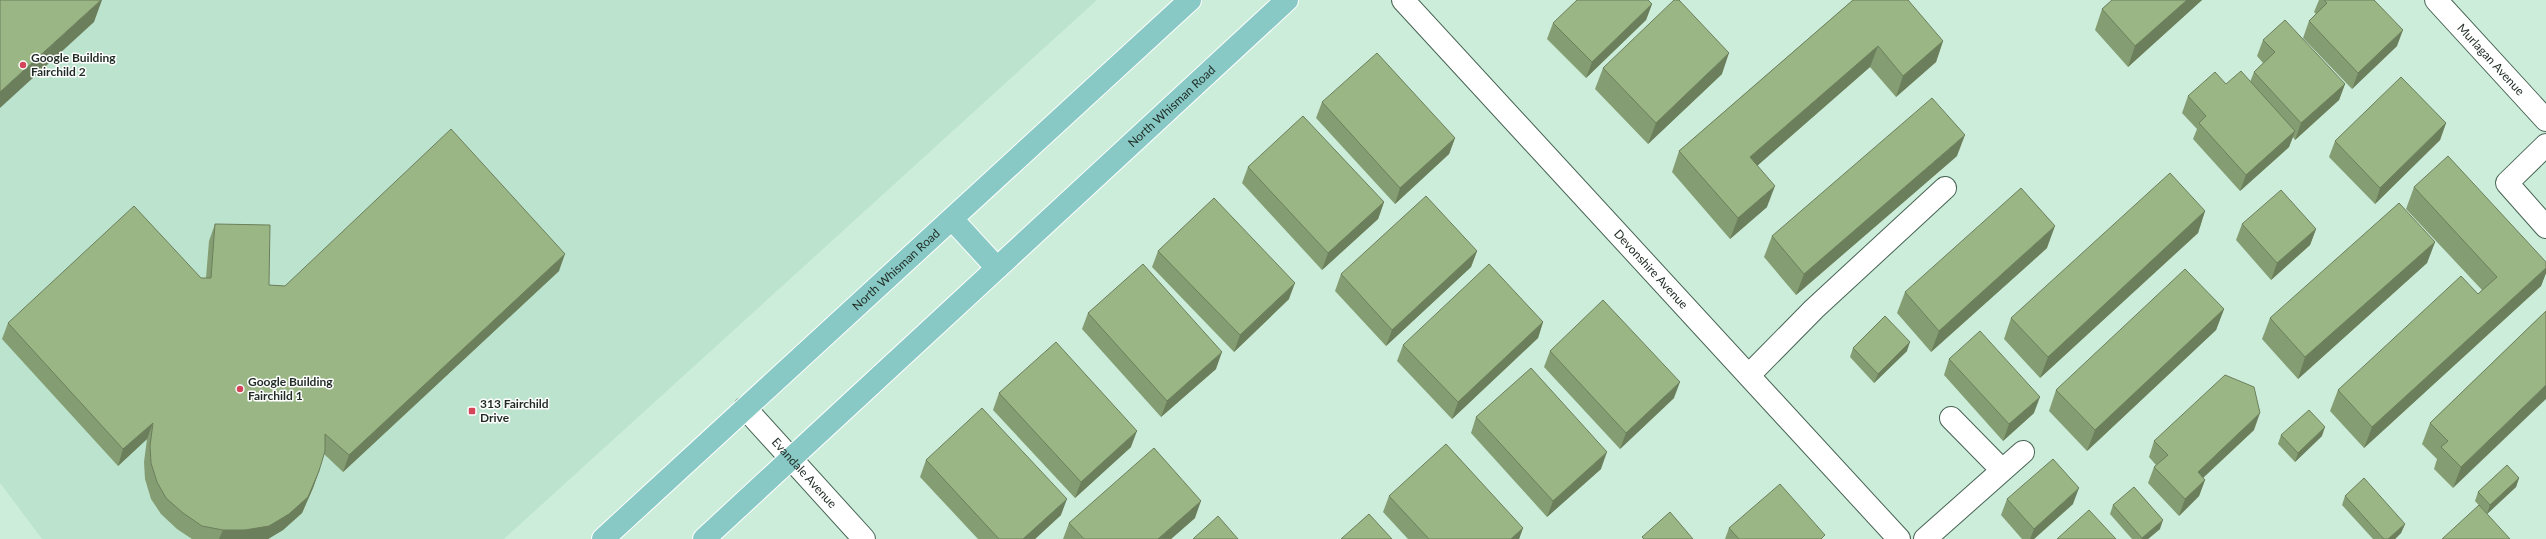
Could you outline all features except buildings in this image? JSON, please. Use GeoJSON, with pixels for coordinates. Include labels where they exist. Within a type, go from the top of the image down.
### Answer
{"type":"FeatureCollection","features":[{"type":"Feature","properties":{"kind":"main road","name":"North Whisman Road"},"geometry":{"type":"LineString","coordinates":[[603,539],[1190,0]]}},
{"type":"Feature","properties":{"kind":"main road","name":"North Whisman Road"},"geometry":{"type":"LineString","coordinates":[[704,539],[1287,0]]}},
{"type":"Feature","properties":{"kind":"main road"},"geometry":{"type":"LineString","coordinates":[[952,219],[997,268]]}},
{"type":"Feature","properties":{"kind":"street","name":"Devonshire Avenue"},"geometry":{"type":"LineString","coordinates":[[1403,0],[1899,539]]}},
{"type":"Feature","properties":{"kind":"street","name":"Murlagan Avenue"},"geometry":{"type":"LineString","coordinates":[[2436,0],[2546,120]]}},
{"type":"Feature","properties":{"kind":"street"},"geometry":{"type":"LineString","coordinates":[[2546,144],[2507,184],[2546,227]]}},
{"type":"Feature","properties":{"kind":"street"},"geometry":{"type":"LineString","coordinates":[[1749,375],[1814,309],[1945,188]]}},
{"type":"Feature","properties":{"kind":"street","name":"Evandale Avenue"},"geometry":{"type":"LineString","coordinates":[[745,408],[864,539]]}},
{"type":"Feature","properties":{"kind":"street"},"geometry":{"type":"LineString","coordinates":[[1951,418],[2002,470]]}},
{"type":"Feature","properties":{"kind":"street"},"geometry":{"type":"LineString","coordinates":[[1925,539],[2023,452]]}},
{"type":"Feature","properties":{"kind":"shaded area"},"geometry":{"type":"Polygon","coordinates":[[[0,0],[1097,0],[504,539],[42,539],[0,483],[0,0]]]}},
{"type":"Feature","properties":{"kind":"place","name":"Google Building Fairchild 2"},"geometry":{"type":"Point","coordinates":[23,65]}},
{"type":"Feature","properties":{"kind":"place","name":"Google Building Fairchild 1"},"geometry":{"type":"Point","coordinates":[240,389]}},
{"type":"Feature","properties":{"kind":"place","name":"313 Fairchild Drive"},"geometry":{"type":"Point","coordinates":[472,411]}}]}
